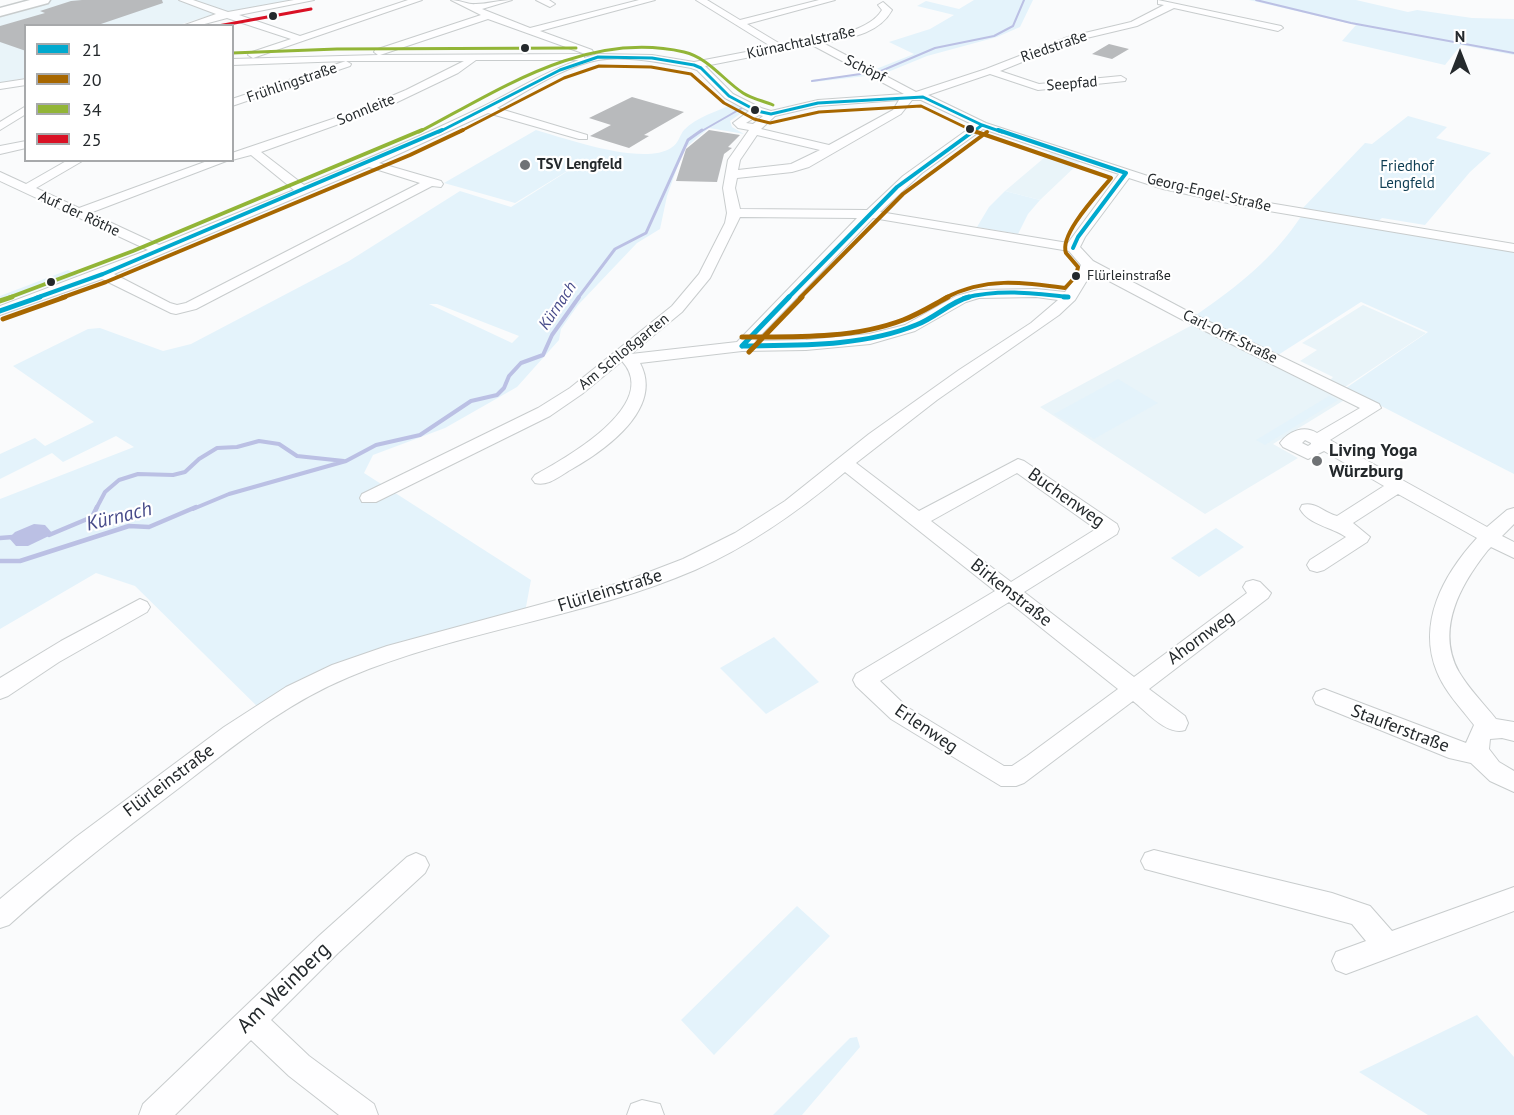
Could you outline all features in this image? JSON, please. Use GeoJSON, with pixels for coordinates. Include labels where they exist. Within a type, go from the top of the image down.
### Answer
{"type":"FeatureCollection","features":[{"type":"Feature","properties":{"kind":"highway"},"geometry":{"type":"LineString","coordinates":[[0,10],[28,0]]}},
{"type":"Feature","properties":{"kind":"highway"},"geometry":{"type":"LineString","coordinates":[[0,10],[44,0]]}},
{"type":"Feature","properties":{"kind":"street"},"geometry":{"type":"LineString","coordinates":[[184,0],[297,39]]}},
{"type":"Feature","properties":{"kind":"street"},"geometry":{"type":"LineString","coordinates":[[193,24],[227,15],[309,0]]}},
{"type":"Feature","properties":{"kind":"street"},"geometry":{"type":"LineString","coordinates":[[373,3],[384,0]]}},
{"type":"Feature","properties":{"kind":"street"},"geometry":{"type":"LineString","coordinates":[[252,55],[417,0]]}},
{"type":"Feature","properties":{"kind":"street"},"geometry":{"type":"LineString","coordinates":[[456,0],[488,16],[598,57]]}},
{"type":"Feature","properties":{"kind":"street"},"geometry":{"type":"LineString","coordinates":[[472,8],[507,0]]}},
{"type":"Feature","properties":{"kind":"street"},"geometry":{"type":"LineString","coordinates":[[529,31],[650,0]]}},
{"type":"Feature","properties":{"kind":"street"},"geometry":{"type":"LineString","coordinates":[[701,0],[782,48]]}},
{"type":"Feature","properties":{"kind":"street"},"geometry":{"type":"LineString","coordinates":[[738,23],[830,0]]}},
{"type":"Feature","properties":{"kind":"street"},"geometry":{"type":"LineString","coordinates":[[1152,0],[1278,28]]}},
{"type":"Feature","properties":{"kind":"street","name":"Kürnachtalstraße"},"geometry":{"type":"LineString","coordinates":[[694,64],[852,34],[874,25],[886,14],[887,10],[882,3]]}},
{"type":"Feature","properties":{"kind":"street","name":"Riedstraße"},"geometry":{"type":"LineString","coordinates":[[916,96],[990,71],[1071,39],[1134,24],[1172,5]]}},
{"type":"Feature","properties":{"kind":"street","name":"Frühlingstraße"},"geometry":{"type":"LineString","coordinates":[[234,102],[488,16]]}},
{"type":"Feature","properties":{"kind":"street"},"geometry":{"type":"LineString","coordinates":[[279,32],[300,25]]}},
{"type":"Feature","properties":{"kind":"street","name":"Schöpf"},"geometry":{"type":"LineString","coordinates":[[814,42],[916,96]]}},
{"type":"Feature","properties":{"kind":"street"},"geometry":{"type":"LineString","coordinates":[[234,62],[362,58],[473,57],[574,60],[598,57],[652,58],[694,64],[737,101],[757,111],[771,114],[818,103],[916,96]]}},
{"type":"Feature","properties":{"kind":"street","name":"Sonnleite"},"geometry":{"type":"LineString","coordinates":[[234,156],[332,124],[386,102],[458,68],[473,57]]}},
{"type":"Feature","properties":{"kind":"street"},"geometry":{"type":"LineString","coordinates":[[0,311],[103,274],[367,163],[488,109],[574,60]]}},
{"type":"Feature","properties":{"kind":"street","name":"Seepfad"},"geometry":{"type":"LineString","coordinates":[[990,71],[1038,87],[1121,79]]}},
{"type":"Feature","properties":{"kind":"street"},"geometry":{"type":"LineString","coordinates":[[0,86],[24,82]]}},
{"type":"Feature","properties":{"kind":"street"},"geometry":{"type":"LineString","coordinates":[[731,175],[792,168],[821,157],[891,116],[908,98],[916,96]]}},
{"type":"Feature","properties":{"kind":"street","name":"Georg-Engel-Straße"},"geometry":{"type":"LineString","coordinates":[[916,96],[982,125],[1126,173],[1218,198],[1514,248]]}},
{"type":"Feature","properties":{"kind":"street"},"geometry":{"type":"LineString","coordinates":[[488,109],[582,137]]}},
{"type":"Feature","properties":{"kind":"street"},"geometry":{"type":"LineString","coordinates":[[0,127],[24,110]]}},
{"type":"Feature","properties":{"kind":"street"},"geometry":{"type":"LineString","coordinates":[[757,111],[739,123],[755,130],[833,150]]}},
{"type":"Feature","properties":{"kind":"street"},"geometry":{"type":"LineString","coordinates":[[771,114],[755,130],[734,160],[729,188],[734,213],[871,214],[1073,248],[1088,264]]}},
{"type":"Feature","properties":{"kind":"street"},"geometry":{"type":"LineString","coordinates":[[742,346],[862,219],[871,214],[897,187],[925,165],[982,125]]}},
{"type":"Feature","properties":{"kind":"street"},"geometry":{"type":"LineString","coordinates":[[0,150],[24,144]]}},
{"type":"Feature","properties":{"kind":"street"},"geometry":{"type":"LineString","coordinates":[[253,151],[302,190]]}},
{"type":"Feature","properties":{"kind":"street"},"geometry":{"type":"LineString","coordinates":[[26,189],[74,162]]}},
{"type":"Feature","properties":{"kind":"street"},"geometry":{"type":"LineString","coordinates":[[78,213],[218,162]]}},
{"type":"Feature","properties":{"kind":"street"},"geometry":{"type":"LineString","coordinates":[[103,274],[165,306],[176,309],[191,306],[435,183],[367,163]]}},
{"type":"Feature","properties":{"kind":"street"},"geometry":{"type":"LineString","coordinates":[[1073,248],[1078,237],[1126,173]]}},
{"type":"Feature","properties":{"kind":"street","name":"Auf der Röthe"},"geometry":{"type":"LineString","coordinates":[[0,176],[159,250]]}},
{"type":"Feature","properties":{"kind":"street","name":"Am Schloßgarten"},"geometry":{"type":"LineString","coordinates":[[369,498],[544,412],[625,357],[634,342],[690,296],[705,275],[732,223],[734,213]]}},
{"type":"Feature","properties":{"kind":"street","name":"Flürleinstraße"},"geometry":{"type":"LineString","coordinates":[[0,916],[68,857],[243,726],[296,692],[334,674],[408,647],[482,625],[573,603],[673,571],[741,539],[780,514],[873,440],[955,380],[1047,318],[1084,281],[1088,264]]}},
{"type":"Feature","properties":{"kind":"street","name":"Carl-Orff-Straße"},"geometry":{"type":"LineString","coordinates":[[1088,264],[1186,316],[1373,408],[1320,442],[1397,486]]}},
{"type":"Feature","properties":{"kind":"street"},"geometry":{"type":"LineString","coordinates":[[625,357],[742,346],[823,344],[870,339],[910,328],[961,299],[978,294],[1036,293],[1068,297]]}},
{"type":"Feature","properties":{"kind":"street"},"geometry":{"type":"LineString","coordinates":[[541,479],[576,460],[614,432],[639,389],[638,374],[625,357]]}},
{"type":"Feature","properties":{"kind":"street","name":"Birkenstraße"},"geometry":{"type":"LineString","coordinates":[[845,463],[1177,723]]}},
{"type":"Feature","properties":{"kind":"street","name":"Buchenweg"},"geometry":{"type":"LineString","coordinates":[[918,520],[1018,465],[1110,529],[1009,591]]}},
{"type":"Feature","properties":{"kind":"street"},"geometry":{"type":"LineString","coordinates":[[1340,524],[1397,486],[1514,551]]}},
{"type":"Feature","properties":{"kind":"street"},"geometry":{"type":"LineString","coordinates":[[1309,509],[1360,537],[1317,565]]}},
{"type":"Feature","properties":{"kind":"street"},"geometry":{"type":"LineString","coordinates":[[1490,728],[1448,673],[1440,648],[1439,624],[1446,600],[1456,579],[1487,536],[1514,514]]}},
{"type":"Feature","properties":{"kind":"street","name":"Ahornweg"},"geometry":{"type":"LineString","coordinates":[[1133,688],[1262,592],[1253,587]]}},
{"type":"Feature","properties":{"kind":"street","name":"Erlenweg"},"geometry":{"type":"LineString","coordinates":[[1009,591],[864,680],[899,713],[1001,776],[1016,776],[1133,688]]}},
{"type":"Feature","properties":{"kind":"street"},"geometry":{"type":"LineString","coordinates":[[0,690],[30,668],[140,607]]}},
{"type":"Feature","properties":{"kind":"street","name":"Stauferstraße"},"geometry":{"type":"LineString","coordinates":[[1324,698],[1458,751],[1478,754]]}},
{"type":"Feature","properties":{"kind":"street"},"geometry":{"type":"LineString","coordinates":[[1514,732],[1502,728],[1490,728],[1481,732],[1476,741],[1478,754],[1498,774],[1514,782]]}},
{"type":"Feature","properties":{"kind":"street"},"geometry":{"type":"LineString","coordinates":[[1154,861],[1332,905],[1361,915],[1386,944]]}},
{"type":"Feature","properties":{"kind":"street","name":"Am Weinberg"},"geometry":{"type":"LineString","coordinates":[[154,1115],[329,944],[416,865]]}},
{"type":"Feature","properties":{"kind":"street"},"geometry":{"type":"LineString","coordinates":[[1346,961],[1386,944],[1514,899]]}},
{"type":"Feature","properties":{"kind":"street"},"geometry":{"type":"LineString","coordinates":[[251,1020],[299,1066],[363,1115]]}},
{"type":"Feature","properties":{"kind":"street"},"geometry":{"type":"LineString","coordinates":[[642,1115],[649,1115]]}},
{"type":"Feature","properties":{"kind":"shaded area"},"geometry":{"type":"Polygon","coordinates":[[[51,0],[302,0],[208,16],[182,24],[24,24],[24,78],[0,83],[0,14],[51,0]]]}},
{"type":"Feature","properties":{"kind":"shaded area"},"geometry":{"type":"Polygon","coordinates":[[[1051,152],[1080,162],[1040,200],[1005,191],[1051,152]]]}},
{"type":"Feature","properties":{"kind":"shaded area"},"geometry":{"type":"Polygon","coordinates":[[[1363,305],[1426,333],[1345,387],[1330,380],[1333,377],[1300,361],[1317,350],[1302,343],[1363,305]]]}},
{"type":"Feature","properties":{"kind":"shaded area"},"geometry":{"type":"Polygon","coordinates":[[[1194,324],[1346,399],[1273,444],[1298,458],[1205,514],[1040,407],[1194,324]]]}},
{"type":"Feature","properties":{"kind":"green space"},"geometry":{"type":"Polygon","coordinates":[[[974,0],[1033,0],[1020,27],[997,37],[927,56],[883,74],[814,82],[811,80],[866,73],[914,54],[889,42],[930,29],[954,15],[917,6],[926,1],[959,9],[974,0]]]}},
{"type":"Feature","properties":{"kind":"green space"},"geometry":{"type":"Polygon","coordinates":[[[1249,0],[1356,0],[1408,12],[1417,10],[1472,18],[1514,19],[1514,55],[1461,45],[1445,65],[1342,41],[1356,25],[1249,0]]]}},
{"type":"Feature","properties":{"kind":"green space"},"geometry":{"type":"Polygon","coordinates":[[[733,104],[746,110],[730,121],[732,127],[744,134],[709,128],[684,149],[667,196],[660,229],[637,243],[578,305],[561,329],[559,340],[517,387],[445,428],[373,455],[364,473],[531,580],[523,623],[381,663],[335,682],[269,718],[135,586],[96,573],[0,629],[0,499],[134,447],[116,436],[63,462],[52,453],[0,479],[0,454],[35,438],[45,446],[94,422],[13,366],[88,329],[100,328],[163,351],[191,344],[349,261],[460,191],[511,207],[590,157],[515,203],[444,183],[536,130],[624,153],[658,153],[674,146],[684,130],[695,121],[733,104]],[[429,304],[512,343],[519,336],[437,304],[429,304]]]}},
{"type":"Feature","properties":{"kind":"green space","name":"Friedhof Lengfeld"},"geometry":{"type":"Polygon","coordinates":[[[1408,116],[1447,127],[1436,138],[1491,153],[1470,172],[1425,225],[1382,218],[1377,222],[1302,209],[1365,143],[1372,144],[1408,116]]]}},
{"type":"Feature","properties":{"kind":"green space"},"geometry":{"type":"Polygon","coordinates":[[[1005,191],[1040,200],[1028,214],[1018,234],[977,227],[989,207],[1005,191]]]}},
{"type":"Feature","properties":{"kind":"green space"},"geometry":{"type":"Polygon","coordinates":[[[1302,215],[1514,250],[1514,474],[1346,388],[1428,332],[1361,302],[1278,355],[1196,315],[1227,293],[1267,258],[1302,215]]]}},
{"type":"Feature","properties":{"kind":"green space"},"geometry":{"type":"Polygon","coordinates":[[[68,270],[78,275],[0,303],[0,296],[68,270]]]}},
{"type":"Feature","properties":{"kind":"green space"},"geometry":{"type":"Polygon","coordinates":[[[1118,379],[1158,403],[1094,439],[1054,414],[1118,379]]]}},
{"type":"Feature","properties":{"kind":"green space"},"geometry":{"type":"Polygon","coordinates":[[[1329,396],[1338,400],[1265,445],[1256,440],[1329,396]]]}},
{"type":"Feature","properties":{"kind":"green space"},"geometry":{"type":"Polygon","coordinates":[[[1216,528],[1244,547],[1199,577],[1171,558],[1216,528]]]}},
{"type":"Feature","properties":{"kind":"green space"},"geometry":{"type":"Polygon","coordinates":[[[774,637],[819,682],[766,714],[720,668],[774,637]]]}},
{"type":"Feature","properties":{"kind":"green space"},"geometry":{"type":"Polygon","coordinates":[[[797,906],[830,936],[714,1055],[681,1020],[797,906]]]}},
{"type":"Feature","properties":{"kind":"green space"},"geometry":{"type":"Polygon","coordinates":[[[1477,1015],[1514,1057],[1514,1115],[1428,1115],[1359,1072],[1477,1015]]]}},
{"type":"Feature","properties":{"kind":"green space"},"geometry":{"type":"Polygon","coordinates":[[[857,1037],[860,1047],[802,1115],[773,1115],[850,1038],[857,1037]]]}},
{"type":"Feature","properties":{"kind":"water"},"geometry":{"type":"Polygon","coordinates":[[[34,524],[45,525],[53,534],[28,546],[16,546],[9,538],[15,532],[34,524]]]}},
{"type":"Feature","properties":{"kind":"building"},"geometry":{"type":"Polygon","coordinates":[[[162,0],[163,3],[101,24],[24,24],[24,50],[0,42],[0,26],[45,13],[40,11],[71,1],[162,0]]]}},
{"type":"Feature","properties":{"kind":"building"},"geometry":{"type":"Polygon","coordinates":[[[1109,44],[1129,49],[1112,59],[1092,54],[1109,44]]]}},
{"type":"Feature","properties":{"kind":"building"},"geometry":{"type":"Polygon","coordinates":[[[632,97],[684,112],[644,135],[649,136],[629,148],[590,136],[611,125],[589,118],[632,97]]]}},
{"type":"Feature","properties":{"kind":"building"},"geometry":{"type":"Polygon","coordinates":[[[709,130],[740,135],[728,147],[732,148],[724,154],[717,182],[676,181],[686,149],[709,130]]]}},
{"type":"Feature","properties":{"kind":"waterway","name":"Kürnach"},"geometry":{"type":"LineString","coordinates":[[812,81],[881,71],[935,48],[994,36],[1013,26],[1024,0]]}},
{"type":"Feature","properties":{"kind":"waterway"},"geometry":{"type":"LineString","coordinates":[[1256,0],[1351,23],[1514,53]]}},
{"type":"Feature","properties":{"kind":"waterway","name":"Kürnach"},"geometry":{"type":"LineString","coordinates":[[700,132],[742,108]]}},
{"type":"Feature","properties":{"kind":"waterway","name":"Kürnach"},"geometry":{"type":"LineString","coordinates":[[578,298],[615,249],[646,233],[688,140],[702,130]]}},
{"type":"Feature","properties":{"kind":"waterway","name":"Kürnach"},"geometry":{"type":"LineString","coordinates":[[193,509],[229,494],[346,461],[376,445],[420,435],[471,401],[497,395],[521,363],[543,355],[552,335],[579,297]]}},
{"type":"Feature","properties":{"kind":"waterway","name":"Kürnach"},"geometry":{"type":"LineString","coordinates":[[96,509],[105,492],[119,480],[138,474],[173,475],[185,472],[199,459],[217,448],[237,447],[259,441],[279,444],[297,456],[344,461]]}},
{"type":"Feature","properties":{"kind":"waterway","name":"Kürnach"},"geometry":{"type":"LineString","coordinates":[[0,561],[20,561],[129,526],[149,527],[196,507]]}},
{"type":"Feature","properties":{"kind":"waterway","name":"Kürnach"},"geometry":{"type":"LineString","coordinates":[[49,535],[92,517],[96,509]]}},
{"type":"Feature","properties":{"kind":"waterway","name":"Kürnach"},"geometry":{"type":"LineString","coordinates":[[0,538],[13,537]]}},
{"type":"Feature","properties":{"kind":"transit line","name":"25"},"geometry":{"type":"LineString","coordinates":[[229,24],[311,9]]}},
{"type":"Feature","properties":{"kind":"transit line","name":"34"},"geometry":{"type":"LineString","coordinates":[[234,53],[337,49],[576,48]]}},
{"type":"Feature","properties":{"kind":"transit line","name":"34"},"geometry":{"type":"LineString","coordinates":[[0,301],[133,251],[417,133],[546,66],[592,51],[647,48],[685,52],[705,61],[744,94],[773,105]]}},
{"type":"Feature","properties":{"kind":"transit line","name":"21"},"geometry":{"type":"LineString","coordinates":[[0,311],[103,274],[407,147],[487,109],[560,70],[598,57],[652,58],[694,65],[701,68],[729,96],[757,111],[771,114],[818,103],[923,97],[982,125],[1126,173]]}},
{"type":"Feature","properties":{"kind":"transit line","name":"20"},"geometry":{"type":"LineString","coordinates":[[3,319],[106,282],[410,155],[491,117],[564,78],[599,66],[651,67],[691,74],[724,103],[754,119],[770,123],[819,112],[921,106],[979,134],[1111,178],[1076,223],[1066,241],[1064,248],[1066,253],[1078,267],[1076,276],[1065,288],[1012,282],[986,283],[961,290],[902,321],[874,328],[817,335],[742,337]]}},
{"type":"Feature","properties":{"kind":"transit line","name":"21"},"geometry":{"type":"LineString","coordinates":[[742,346],[863,219],[897,187],[982,125]]}},
{"type":"Feature","properties":{"kind":"transit line","name":"20"},"geometry":{"type":"LineString","coordinates":[[749,352],[869,226],[903,194],[987,132]]}},
{"type":"Feature","properties":{"kind":"transit line","name":"21"},"geometry":{"type":"LineString","coordinates":[[1073,248],[1078,237],[1126,173]]}},
{"type":"Feature","properties":{"kind":"transit line","name":"21"},"geometry":{"type":"LineString","coordinates":[[742,346],[823,344],[879,336],[917,325],[964,298],[987,292],[1022,292],[1068,297]]}},
{"type":"Feature","properties":{"kind":"place","name":"TSV Lengfeld"},"geometry":{"type":"Point","coordinates":[525,165]}},
{"type":"Feature","properties":{"kind":"place","name":"Flürleinstraße"},"geometry":{"type":"Point","coordinates":[1076,276]}},
{"type":"Feature","properties":{"kind":"place","name":"Living Yoga Würzburg"},"geometry":{"type":"Point","coordinates":[1317,461]}}]}
